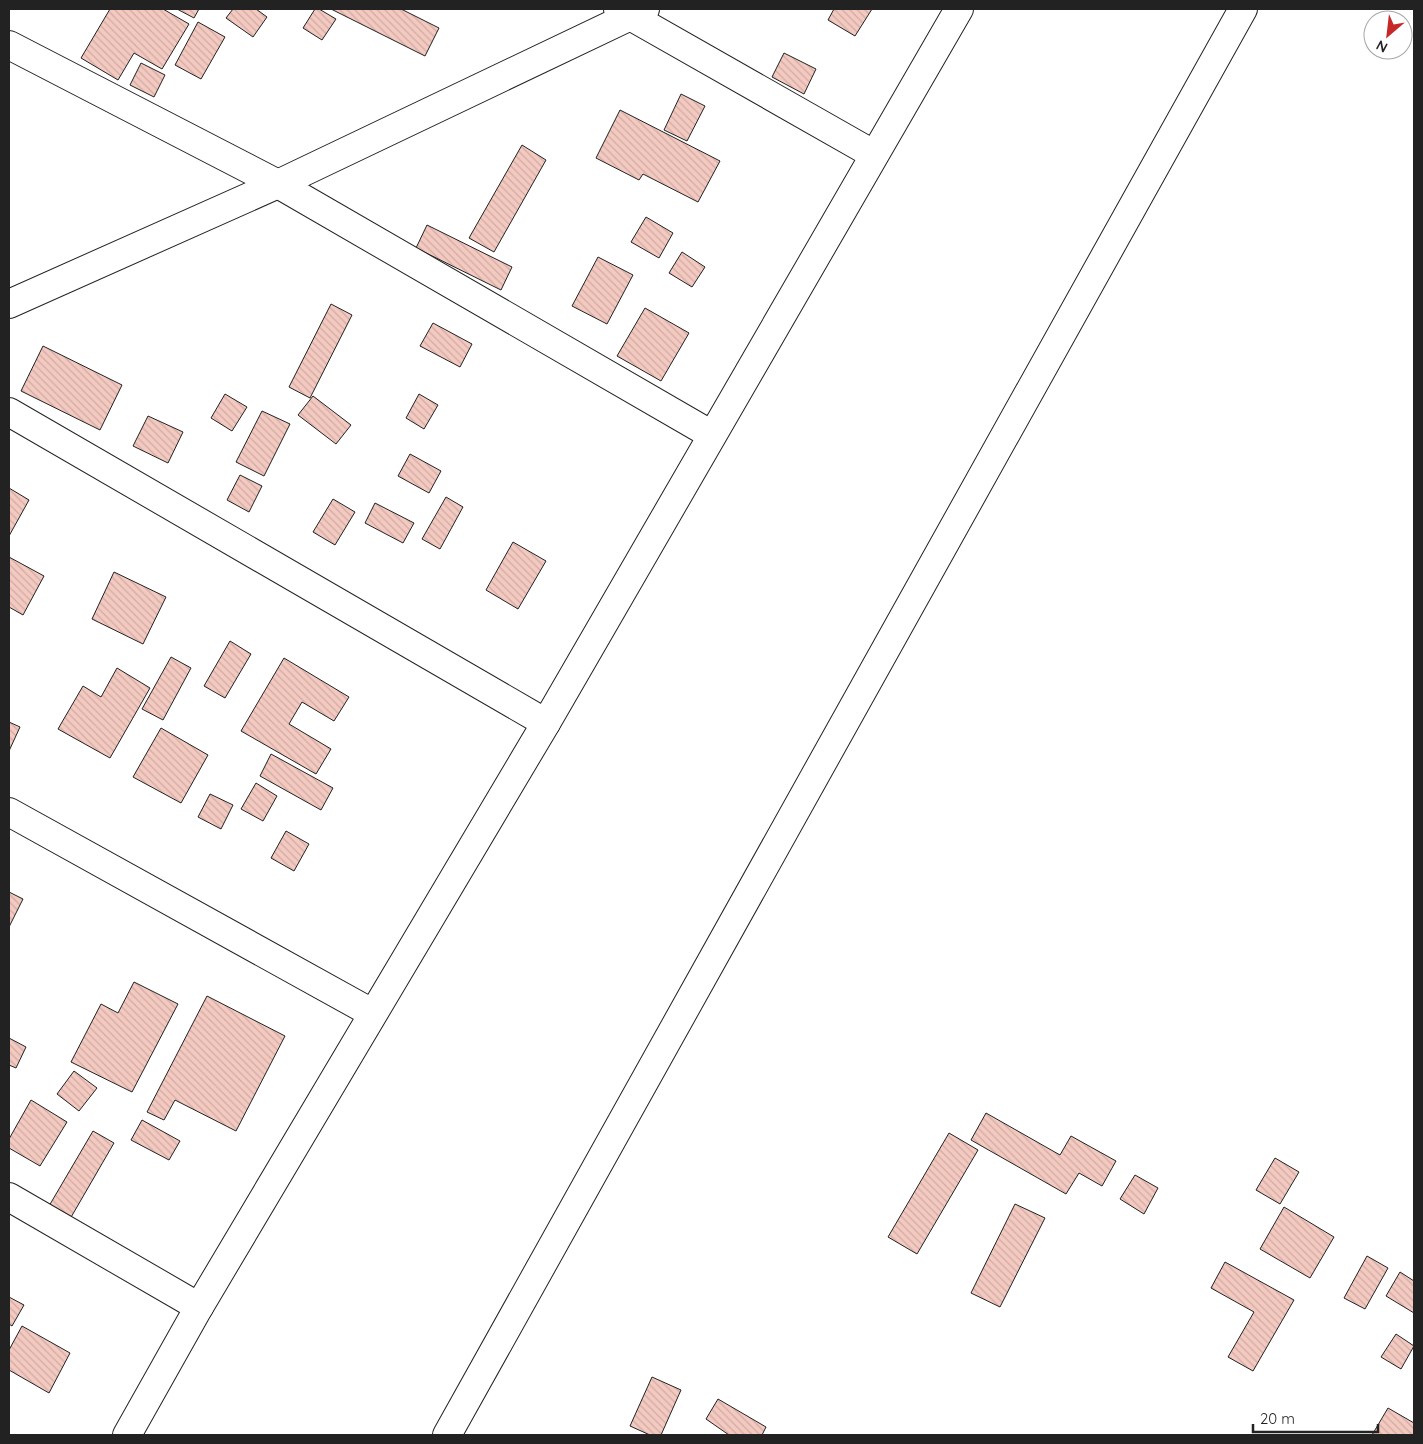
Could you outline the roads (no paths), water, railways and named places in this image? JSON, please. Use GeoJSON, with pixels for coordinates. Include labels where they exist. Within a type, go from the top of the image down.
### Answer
{"type":"FeatureCollection","features":[{"type":"Feature","properties":{"kind":"street"},"geometry":{"type":"LineString","coordinates":[[127,1435],[199,1306],[546,723],[873,154],[959,9]]}},
{"type":"Feature","properties":{"kind":"street"},"geometry":{"type":"LineString","coordinates":[[447,1435],[1243,9]]}},
{"type":"Feature","properties":{"kind":"street"},"geometry":{"type":"LineString","coordinates":[[9,304],[278,184],[631,11],[873,154]]}},
{"type":"Feature","properties":{"kind":"street"},"geometry":{"type":"LineString","coordinates":[[9,45],[278,184],[712,435]]}},
{"type":"Feature","properties":{"kind":"street"},"geometry":{"type":"LineString","coordinates":[[9,412],[546,723]]}},
{"type":"Feature","properties":{"kind":"street"},"geometry":{"type":"LineString","coordinates":[[9,812],[372,1013]]}},
{"type":"Feature","properties":{"kind":"street"},"geometry":{"type":"LineString","coordinates":[[9,1197],[199,1306]]}}]}
